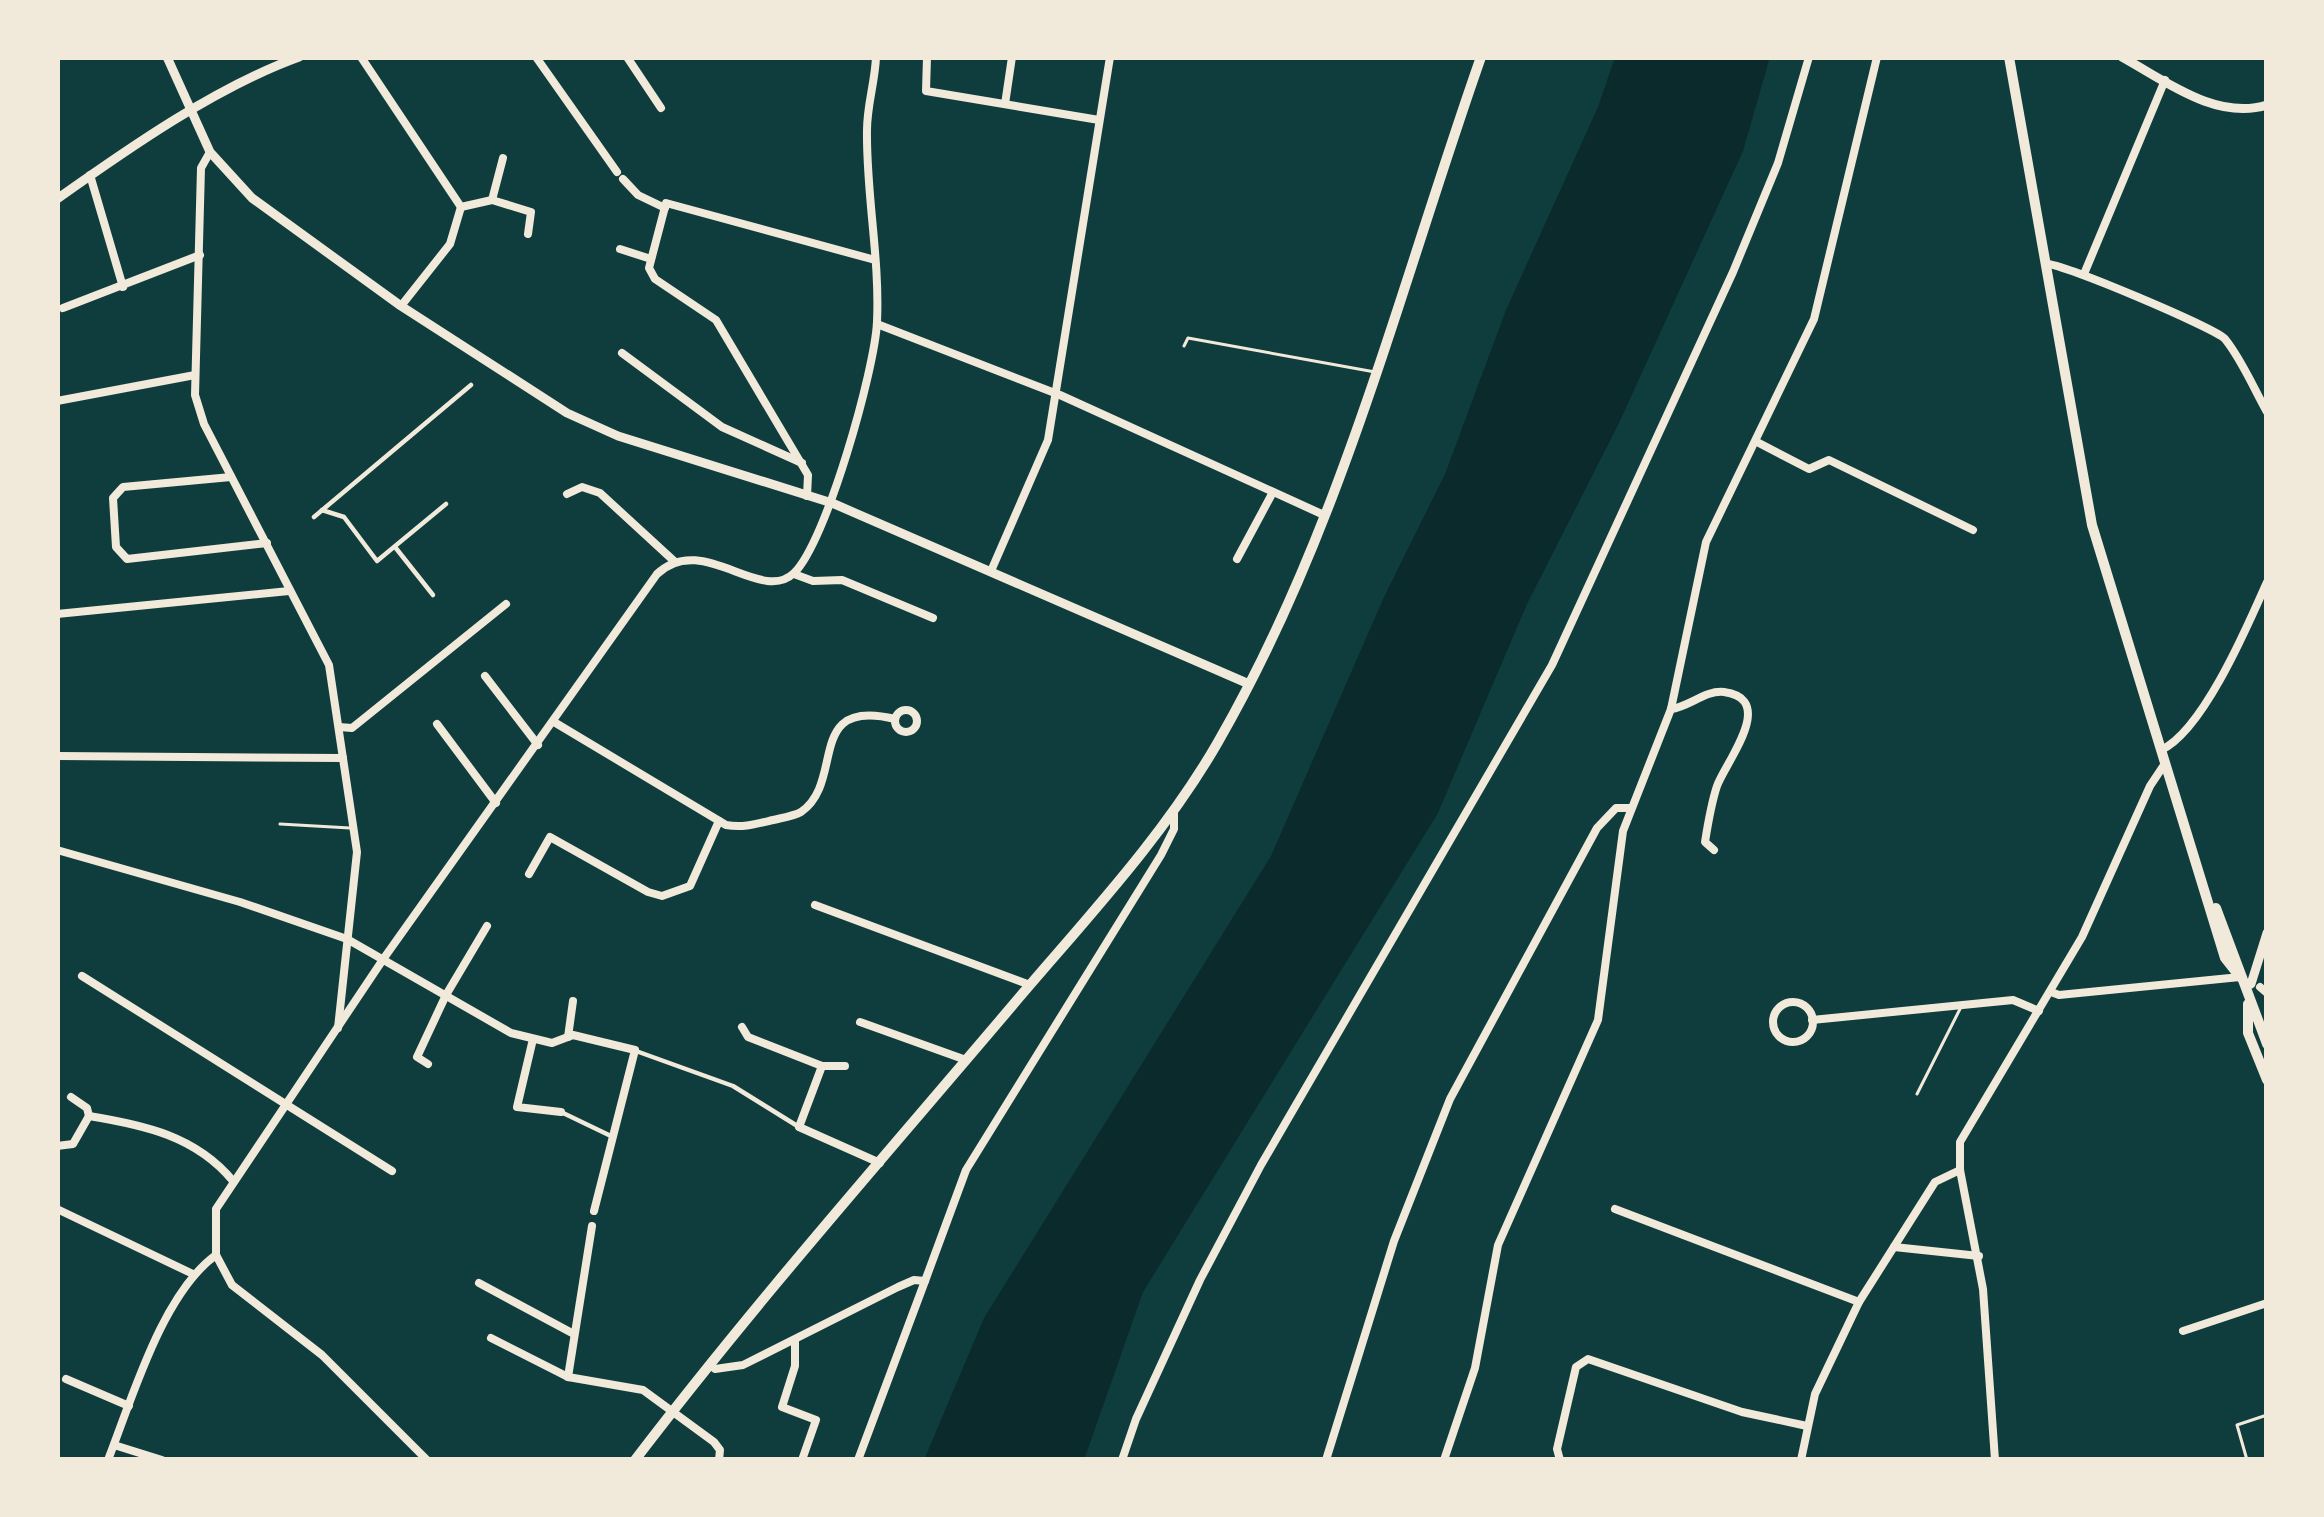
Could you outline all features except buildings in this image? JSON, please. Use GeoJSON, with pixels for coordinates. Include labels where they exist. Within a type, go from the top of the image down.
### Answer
{"type":"FeatureCollection","features":[{"type":"Feature","properties":{"kind":"main road"},"geometry":{"type":"LineString","coordinates":[[635,1460],[1174,810],[1218,743],[1326,516],[1480,57]]}},
{"type":"Feature","properties":{"kind":"main road"},"geometry":{"type":"LineString","coordinates":[[2009,57],[2092,524],[2201,872],[2255,986],[2248,1001],[2248,1033],[2267,1080]]}},
{"type":"Feature","properties":{"kind":"main road"},"geometry":{"type":"LineString","coordinates":[[2248,1001],[2267,1044]]}},
{"type":"Feature","properties":{"kind":"street"},"geometry":{"type":"LineString","coordinates":[[166,57],[211,152],[252,198],[401,306],[592,426],[832,503],[1249,684]]}},
{"type":"Feature","properties":{"kind":"street"},"geometry":{"type":"LineString","coordinates":[[57,199],[190,113],[268,68],[299,57]]}},
{"type":"Feature","properties":{"kind":"street"},"geometry":{"type":"LineString","coordinates":[[361,57],[461,207]]}},
{"type":"Feature","properties":{"kind":"street"},"geometry":{"type":"LineString","coordinates":[[536,57],[620,175],[638,195],[665,208]]}},
{"type":"Feature","properties":{"kind":"street"},"geometry":{"type":"LineString","coordinates":[[627,57],[661,108]]}},
{"type":"Feature","properties":{"kind":"street"},"geometry":{"type":"LineString","coordinates":[[425,1459],[322,1355],[232,1285],[215,1256],[216,1209],[384,958],[657,574],[674,561],[709,562],[774,581],[794,574],[811,550],[832,503],[878,324],[867,123],[876,57]]}},
{"type":"Feature","properties":{"kind":"street"},"geometry":{"type":"LineString","coordinates":[[927,57],[926,91],[1099,120]]}},
{"type":"Feature","properties":{"kind":"street"},"geometry":{"type":"LineString","coordinates":[[1005,104],[1012,57]]}},
{"type":"Feature","properties":{"kind":"street"},"geometry":{"type":"LineString","coordinates":[[992,571],[1044,454],[1110,57]]}},
{"type":"Feature","properties":{"kind":"street"},"geometry":{"type":"LineString","coordinates":[[1122,1460],[1200,1280],[1261,1165],[1552,665],[1733,272],[1778,163],[1809,57]]}},
{"type":"Feature","properties":{"kind":"street"},"geometry":{"type":"LineString","coordinates":[[1444,1460],[1474,1368],[1498,1245],[1598,1019],[1630,808],[1670,709],[1706,542],[1814,319],[1877,57]]}},
{"type":"Feature","properties":{"kind":"street"},"geometry":{"type":"LineString","coordinates":[[2122,57],[2219,106],[2248,109],[2267,105]]}},
{"type":"Feature","properties":{"kind":"street"},"geometry":{"type":"LineString","coordinates":[[2084,274],[2164,80]]}},
{"type":"Feature","properties":{"kind":"street"},"geometry":{"type":"LineString","coordinates":[[211,152],[201,168],[195,376],[200,416],[329,665],[354,828],[357,880],[338,1029]]}},
{"type":"Feature","properties":{"kind":"street"},"geometry":{"type":"LineString","coordinates":[[491,200],[503,158]]}},
{"type":"Feature","properties":{"kind":"street"},"geometry":{"type":"LineString","coordinates":[[90,176],[123,287]]}},
{"type":"Feature","properties":{"kind":"street"},"geometry":{"type":"LineString","coordinates":[[461,207],[491,200],[532,212],[528,233]]}},
{"type":"Feature","properties":{"kind":"street"},"geometry":{"type":"LineString","coordinates":[[807,496],[808,475],[802,463],[716,320],[655,279],[649,268],[666,203],[875,260]]}},
{"type":"Feature","properties":{"kind":"street"},"geometry":{"type":"LineString","coordinates":[[401,306],[449,244],[461,207]]}},
{"type":"Feature","properties":{"kind":"street"},"geometry":{"type":"LineString","coordinates":[[620,249],[651,259]]}},
{"type":"Feature","properties":{"kind":"street"},"geometry":{"type":"LineString","coordinates":[[63,308],[200,255]]}},
{"type":"Feature","properties":{"kind":"street"},"geometry":{"type":"LineString","coordinates":[[2046,264],[2084,274],[2223,334],[2267,412]]}},
{"type":"Feature","properties":{"kind":"street"},"geometry":{"type":"LineString","coordinates":[[878,324],[1055,393],[1326,516]]}},
{"type":"Feature","properties":{"kind":"street"},"geometry":{"type":"LineString","coordinates":[[622,353],[722,428],[802,463]]}},
{"type":"Feature","properties":{"kind":"street"},"geometry":{"type":"LineString","coordinates":[[57,400],[195,376]]}},
{"type":"Feature","properties":{"kind":"street"},"geometry":{"type":"LineString","coordinates":[[314,517],[470,385]]}},
{"type":"Feature","properties":{"kind":"street"},"geometry":{"type":"LineString","coordinates":[[1757,442],[1809,469],[1829,460],[1973,530]]}},
{"type":"Feature","properties":{"kind":"street"},"geometry":{"type":"LineString","coordinates":[[231,476],[123,487],[113,498],[116,547],[127,559],[267,543]]}},
{"type":"Feature","properties":{"kind":"street"},"geometry":{"type":"LineString","coordinates":[[567,494],[592,488],[674,561]]}},
{"type":"Feature","properties":{"kind":"street"},"geometry":{"type":"LineString","coordinates":[[1237,559],[1273,492]]}},
{"type":"Feature","properties":{"kind":"street"},"geometry":{"type":"LineString","coordinates":[[322,510],[344,517],[377,561],[446,504]]}},
{"type":"Feature","properties":{"kind":"street"},"geometry":{"type":"LineString","coordinates":[[395,547],[433,595]]}},
{"type":"Feature","properties":{"kind":"street"},"geometry":{"type":"LineString","coordinates":[[794,574],[806,580],[842,580],[933,618]]}},
{"type":"Feature","properties":{"kind":"street"},"geometry":{"type":"LineString","coordinates":[[1996,1460],[1979,1256],[1960,1170],[1963,1132],[2082,937],[2163,757],[2185,732],[2237,648],[2267,582]]}},
{"type":"Feature","properties":{"kind":"street"},"geometry":{"type":"LineString","coordinates":[[57,614],[290,591]]}},
{"type":"Feature","properties":{"kind":"street"},"geometry":{"type":"LineString","coordinates":[[339,728],[352,728],[506,604]]}},
{"type":"Feature","properties":{"kind":"street"},"geometry":{"type":"LineString","coordinates":[[485,676],[538,745]]}},
{"type":"Feature","properties":{"kind":"street"},"geometry":{"type":"LineString","coordinates":[[1670,709],[1717,692],[1737,697],[1747,711],[1746,733],[1713,799],[1705,842],[1714,850]]}},
{"type":"Feature","properties":{"kind":"street"},"geometry":{"type":"LineString","coordinates":[[554,722],[719,821],[741,827],[800,813],[812,798],[839,730],[849,717],[870,713],[895,719]]}},
{"type":"Feature","properties":{"kind":"street"},"geometry":{"type":"LineString","coordinates":[[437,724],[496,802]]}},
{"type":"Feature","properties":{"kind":"street"},"geometry":{"type":"LineString","coordinates":[[57,756],[343,758]]}},
{"type":"Feature","properties":{"kind":"street"},"geometry":{"type":"LineString","coordinates":[[1326,1460],[1394,1241],[1450,1099],[1598,828],[1616,808],[1630,808]]}},
{"type":"Feature","properties":{"kind":"street"},"geometry":{"type":"LineString","coordinates":[[858,1460],[966,1170],[1161,855],[1174,829],[1174,810]]}},
{"type":"Feature","properties":{"kind":"street"},"geometry":{"type":"LineString","coordinates":[[529,874],[550,837],[662,896],[690,886],[719,821]]}},
{"type":"Feature","properties":{"kind":"street"},"geometry":{"type":"LineString","coordinates":[[57,850],[240,902],[347,939],[511,1033],[552,1043],[568,1037],[634,1050],[733,1087],[799,1126],[880,1163]]}},
{"type":"Feature","properties":{"kind":"street"},"geometry":{"type":"LineString","coordinates":[[815,905],[1030,985]]}},
{"type":"Feature","properties":{"kind":"street"},"geometry":{"type":"LineString","coordinates":[[428,1064],[417,1057],[446,995],[488,926]]}},
{"type":"Feature","properties":{"kind":"street"},"geometry":{"type":"LineString","coordinates":[[2050,992],[2255,986],[2267,933]]}},
{"type":"Feature","properties":{"kind":"street"},"geometry":{"type":"LineString","coordinates":[[82,976],[392,1171]]}},
{"type":"Feature","properties":{"kind":"street"},"geometry":{"type":"LineString","coordinates":[[1812,1020],[2013,1000],[2039,1011]]}},
{"type":"Feature","properties":{"kind":"street"},"geometry":{"type":"LineString","coordinates":[[568,1037],[573,1001]]}},
{"type":"Feature","properties":{"kind":"street"},"geometry":{"type":"LineString","coordinates":[[1792,1002],[1809,1010],[1812,1020],[1809,1034],[1795,1042],[1783,1039],[1774,1028],[1778,1009],[1792,1002]]}},
{"type":"Feature","properties":{"kind":"street"},"geometry":{"type":"LineString","coordinates":[[860,1022],[966,1060]]}},
{"type":"Feature","properties":{"kind":"street"},"geometry":{"type":"LineString","coordinates":[[742,1028],[748,1037],[822,1066],[845,1066]]}},
{"type":"Feature","properties":{"kind":"street"},"geometry":{"type":"LineString","coordinates":[[533,1039],[517,1107],[562,1112],[614,1137]]}},
{"type":"Feature","properties":{"kind":"street"},"geometry":{"type":"LineString","coordinates":[[594,1211],[634,1050]]}},
{"type":"Feature","properties":{"kind":"street"},"geometry":{"type":"LineString","coordinates":[[799,1126],[822,1066]]}},
{"type":"Feature","properties":{"kind":"street"},"geometry":{"type":"LineString","coordinates":[[57,1146],[73,1144],[88,1116],[87,1108],[70,1096]]}},
{"type":"Feature","properties":{"kind":"street"},"geometry":{"type":"LineString","coordinates":[[88,1116],[153,1126],[215,1159],[233,1181]]}},
{"type":"Feature","properties":{"kind":"street"},"geometry":{"type":"LineString","coordinates":[[1801,1460],[1815,1394],[1859,1303],[1935,1182],[1960,1170]]}},
{"type":"Feature","properties":{"kind":"street"},"geometry":{"type":"LineString","coordinates":[[57,1209],[193,1274]]}},
{"type":"Feature","properties":{"kind":"street"},"geometry":{"type":"LineString","coordinates":[[1616,1209],[1859,1303]]}},
{"type":"Feature","properties":{"kind":"street"},"geometry":{"type":"LineString","coordinates":[[568,1377],[592,1226]]}},
{"type":"Feature","properties":{"kind":"street"},"geometry":{"type":"LineString","coordinates":[[1894,1247],[1979,1256]]}},
{"type":"Feature","properties":{"kind":"street"},"geometry":{"type":"LineString","coordinates":[[108,1460],[159,1335],[193,1274],[215,1256]]}},
{"type":"Feature","properties":{"kind":"street"},"geometry":{"type":"LineString","coordinates":[[710,1365],[729,1369],[898,1287],[925,1281]]}},
{"type":"Feature","properties":{"kind":"street"},"geometry":{"type":"LineString","coordinates":[[479,1283],[572,1333]]}},
{"type":"Feature","properties":{"kind":"street"},"geometry":{"type":"LineString","coordinates":[[2183,1331],[2267,1303]]}},
{"type":"Feature","properties":{"kind":"street"},"geometry":{"type":"LineString","coordinates":[[491,1337],[568,1377],[643,1390],[714,1442],[720,1450],[719,1460]]}},
{"type":"Feature","properties":{"kind":"street"},"geometry":{"type":"LineString","coordinates":[[795,1340],[795,1366],[782,1407],[816,1420],[802,1460]]}},
{"type":"Feature","properties":{"kind":"street"},"geometry":{"type":"LineString","coordinates":[[1560,1460],[1557,1449],[1576,1367],[1588,1359],[1742,1412],[1807,1426]]}},
{"type":"Feature","properties":{"kind":"street"},"geometry":{"type":"LineString","coordinates":[[66,1379],[129,1406]]}},
{"type":"Feature","properties":{"kind":"street"},"geometry":{"type":"LineString","coordinates":[[114,1445],[162,1460]]}},
{"type":"Feature","properties":{"kind":"lane"},"geometry":{"type":"LineString","coordinates":[[1184,346],[1188,338],[1377,373]]}},
{"type":"Feature","properties":{"kind":"lane"},"geometry":{"type":"LineString","coordinates":[[280,824],[354,828]]}},
{"type":"Feature","properties":{"kind":"lane"},"geometry":{"type":"LineString","coordinates":[[1916,1094],[1963,1004]]}},
{"type":"Feature","properties":{"kind":"lane"},"geometry":{"type":"LineString","coordinates":[[2247,1460],[2236,1425],[2267,1415]]}},
{"type":"Feature","properties":{"kind":"water"},"geometry":{"type":"Polygon","coordinates":[[[1615,57],[1770,57],[1743,151],[1619,423],[1527,604],[1438,813],[1143,1292],[1084,1460],[924,1460],[984,1318],[1271,856],[1384,597],[1445,474],[1506,310],[1598,107],[1615,57]]]}}]}
